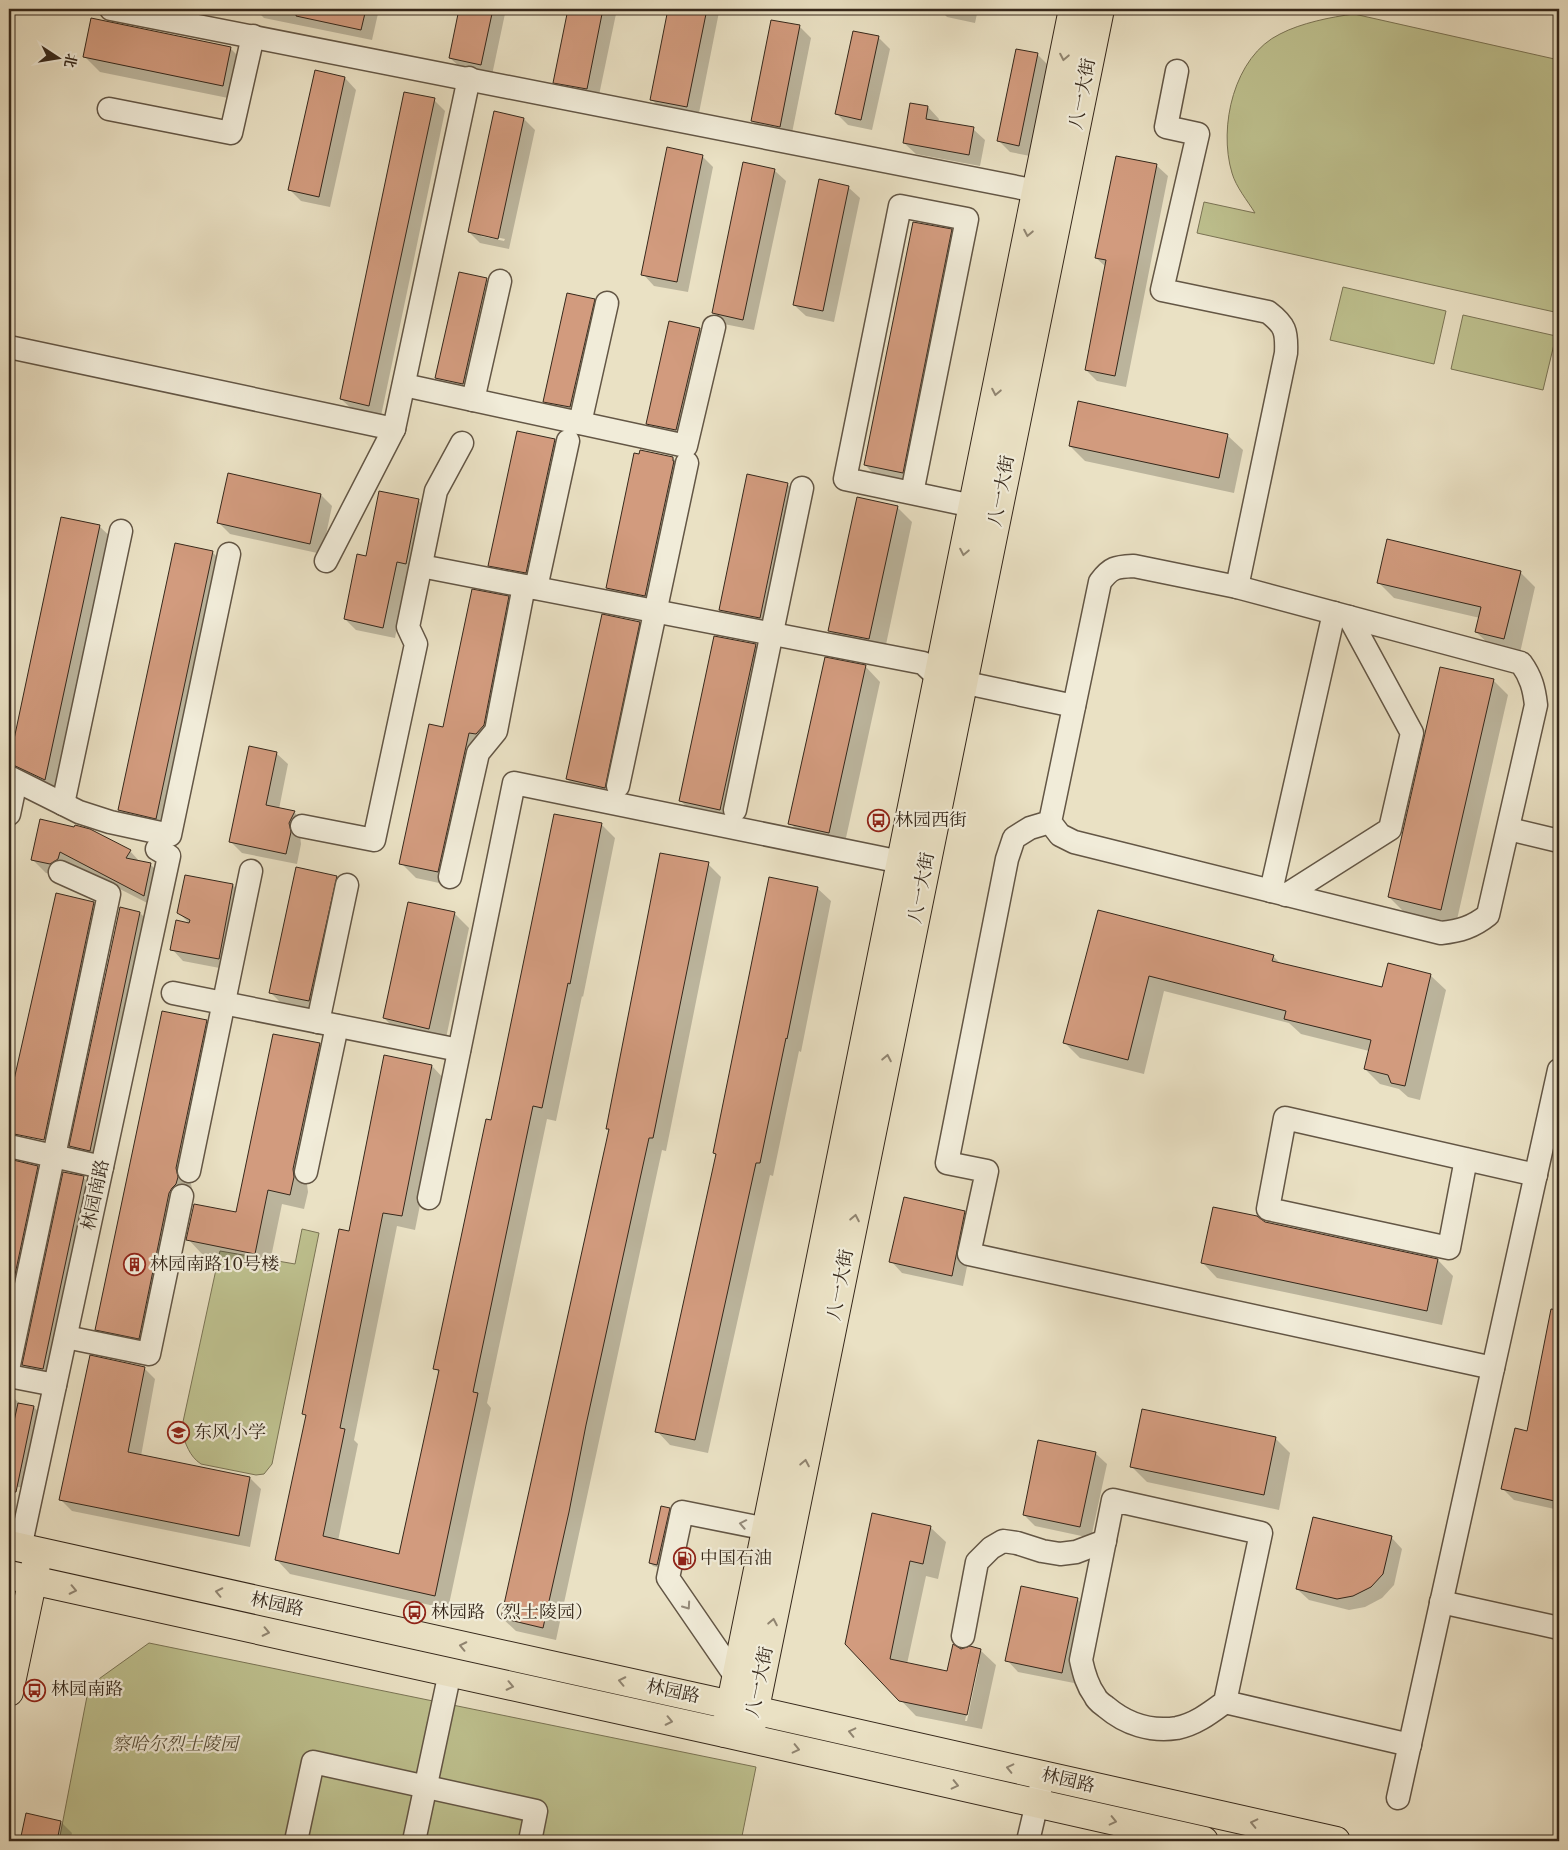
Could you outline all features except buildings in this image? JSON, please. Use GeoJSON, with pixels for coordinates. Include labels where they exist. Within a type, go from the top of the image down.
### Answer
{"type":"FeatureCollection","features":[{"type":"Feature","properties":{"kind":"main road","name":"八一大街"},"geometry":{"type":"LineString","coordinates":[[737,1736],[1049,193],[1073,9]]}},
{"type":"Feature","properties":{"kind":"main road","name":"八一大街"},"geometry":{"type":"LineString","coordinates":[[778,1531],[899,870],[951,680],[973,506],[1049,193],[1100,9]]}},
{"type":"Feature","properties":{"kind":"main road"},"geometry":{"type":"LineString","coordinates":[[9,1692],[23,1549]]}},
{"type":"Feature","properties":{"kind":"main road","name":"林园路"},"geometry":{"type":"LineString","coordinates":[[23,1549],[1336,1841]]}},
{"type":"Feature","properties":{"kind":"main road","name":"林园路"},"geometry":{"type":"LineString","coordinates":[[20,1578],[1204,1841]]}},
{"type":"Feature","properties":{"kind":"street"},"geometry":{"type":"LineString","coordinates":[[111,9],[1049,193]]}},
{"type":"Feature","properties":{"kind":"street"},"geometry":{"type":"LineString","coordinates":[[109,109],[231,133],[253,36]]}},
{"type":"Feature","properties":{"kind":"street"},"geometry":{"type":"LineString","coordinates":[[1177,71],[1166,127],[1198,134],[1162,290],[1268,312],[1280,321],[1287,334],[1286,353],[1237,587]]}},
{"type":"Feature","properties":{"kind":"street"},"geometry":{"type":"LineString","coordinates":[[326,561],[394,429],[470,78]]}},
{"type":"Feature","properties":{"kind":"street"},"geometry":{"type":"LineString","coordinates":[[912,493],[967,219],[900,206],[845,479],[973,506]]}},
{"type":"Feature","properties":{"kind":"street"},"geometry":{"type":"LineString","coordinates":[[473,400],[500,281]]}},
{"type":"Feature","properties":{"kind":"street"},"geometry":{"type":"LineString","coordinates":[[580,423],[607,303]]}},
{"type":"Feature","properties":{"kind":"street"},"geometry":{"type":"LineString","coordinates":[[404,385],[686,446],[714,327]]}},
{"type":"Feature","properties":{"kind":"street"},"geometry":{"type":"LineString","coordinates":[[9,347],[394,429]]}},
{"type":"Feature","properties":{"kind":"street"},"geometry":{"type":"LineString","coordinates":[[450,877],[478,753],[496,731],[530,587],[568,442]]}},
{"type":"Feature","properties":{"kind":"street"},"geometry":{"type":"LineString","coordinates":[[302,826],[374,840],[416,644],[408,627],[436,491],[462,443]]}},
{"type":"Feature","properties":{"kind":"street"},"geometry":{"type":"LineString","coordinates":[[618,786],[687,463]]}},
{"type":"Feature","properties":{"kind":"street"},"geometry":{"type":"LineString","coordinates":[[735,810],[802,488]]}},
{"type":"Feature","properties":{"kind":"street"},"geometry":{"type":"LineString","coordinates":[[62,804],[121,531]]}},
{"type":"Feature","properties":{"kind":"street"},"geometry":{"type":"LineString","coordinates":[[10,795],[62,804],[79,812],[110,822],[170,835],[229,554]]}},
{"type":"Feature","properties":{"kind":"street"},"geometry":{"type":"LineString","coordinates":[[420,566],[923,663],[951,680],[1074,706]]}},
{"type":"Feature","properties":{"kind":"street"},"geometry":{"type":"LineString","coordinates":[[1134,566],[1237,587],[1521,663],[1530,674],[1534,686],[1536,705],[1488,915],[1477,924],[1461,931],[1441,933],[1074,842],[1060,835],[1050,822],[1100,582],[1108,571],[1120,567],[1134,566]]}},
{"type":"Feature","properties":{"kind":"street"},"geometry":{"type":"LineString","coordinates":[[1278,893],[1342,615]]}},
{"type":"Feature","properties":{"kind":"street"},"geometry":{"type":"LineString","coordinates":[[1278,893],[1390,829],[1412,733],[1342,615]]}},
{"type":"Feature","properties":{"kind":"street"},"geometry":{"type":"LineString","coordinates":[[429,1198],[514,783],[899,870]]}},
{"type":"Feature","properties":{"kind":"street"},"geometry":{"type":"LineString","coordinates":[[618,819],[899,870]]}},
{"type":"Feature","properties":{"kind":"street"},"geometry":{"type":"LineString","coordinates":[[1050,822],[1030,828],[1014,838],[1007,859],[947,1163],[987,1172],[969,1254],[1493,1368]]}},
{"type":"Feature","properties":{"kind":"street"},"geometry":{"type":"LineString","coordinates":[[1509,829],[1559,841]]}},
{"type":"Feature","properties":{"kind":"street","name":"林园南路"},"geometry":{"type":"LineString","coordinates":[[23,1549],[55,1385],[169,856],[156,848]]}},
{"type":"Feature","properties":{"kind":"street"},"geometry":{"type":"LineString","coordinates":[[189,1171],[251,871]]}},
{"type":"Feature","properties":{"kind":"street"},"geometry":{"type":"LineString","coordinates":[[9,1365],[109,894],[60,872]]}},
{"type":"Feature","properties":{"kind":"street"},"geometry":{"type":"LineString","coordinates":[[306,1172],[348,885]]}},
{"type":"Feature","properties":{"kind":"street"},"geometry":{"type":"LineString","coordinates":[[173,993],[459,1050]]}},
{"type":"Feature","properties":{"kind":"street"},"geometry":{"type":"LineString","coordinates":[[1398,1798],[1559,1070]]}},
{"type":"Feature","properties":{"kind":"street"},"geometry":{"type":"LineString","coordinates":[[1466,1159],[1449,1248],[1268,1209],[1285,1118],[1466,1159],[1536,1175]]}},
{"type":"Feature","properties":{"kind":"street"},"geometry":{"type":"LineString","coordinates":[[9,1146],[53,1162],[102,1167]]}},
{"type":"Feature","properties":{"kind":"street"},"geometry":{"type":"LineString","coordinates":[[66,1337],[149,1354],[182,1196]]}},
{"type":"Feature","properties":{"kind":"street"},"geometry":{"type":"LineString","coordinates":[[9,1376],[55,1385]]}},
{"type":"Feature","properties":{"kind":"street"},"geometry":{"type":"LineString","coordinates":[[1113,1500],[1261,1533],[1225,1702],[1199,1720],[1178,1728],[1158,1729],[1134,1725],[1115,1714],[1096,1698],[1085,1679],[1081,1660],[1113,1500]]}},
{"type":"Feature","properties":{"kind":"street"},"geometry":{"type":"LineString","coordinates":[[748,1680],[668,1578],[682,1512],[778,1531]]}},
{"type":"Feature","properties":{"kind":"street"},"geometry":{"type":"LineString","coordinates":[[963,1636],[977,1562],[990,1548],[1003,1541],[1060,1554],[1076,1552],[1105,1541]]}},
{"type":"Feature","properties":{"kind":"street"},"geometry":{"type":"LineString","coordinates":[[1441,1602],[1559,1628]]}},
{"type":"Feature","properties":{"kind":"street"},"geometry":{"type":"LineString","coordinates":[[414,1841],[450,1672]]}},
{"type":"Feature","properties":{"kind":"street"},"geometry":{"type":"LineString","coordinates":[[1225,1702],[1410,1745]]}},
{"type":"Feature","properties":{"kind":"street"},"geometry":{"type":"LineString","coordinates":[[296,1841],[313,1762],[536,1812],[530,1841]]}},
{"type":"Feature","properties":{"kind":"street"},"geometry":{"type":"LineString","coordinates":[[1028,1841],[1043,1775]]}},
{"type":"Feature","properties":{"kind":"green space"},"geometry":{"type":"Polygon","coordinates":[[[1354,14],[1559,60],[1559,313],[1197,233],[1204,202],[1255,213],[1232,173],[1228,155],[1227,135],[1234,94],[1241,76],[1251,59],[1264,44],[1288,30],[1316,21],[1354,14]]]}},
{"type":"Feature","properties":{"kind":"green space"},"geometry":{"type":"Polygon","coordinates":[[[1343,287],[1446,311],[1434,364],[1330,340],[1343,287]]]}},
{"type":"Feature","properties":{"kind":"green space"},"geometry":{"type":"Polygon","coordinates":[[[1463,315],[1556,336],[1543,390],[1451,369],[1463,315]]]}},
{"type":"Feature","properties":{"kind":"green space"},"geometry":{"type":"Polygon","coordinates":[[[302,1229],[319,1233],[272,1464],[264,1474],[256,1475],[201,1464],[186,1445],[181,1431],[220,1251],[295,1264],[302,1229]]]}},
{"type":"Feature","properties":{"kind":"green space","name":"察哈尔烈士陵园"},"geometry":{"type":"Polygon","coordinates":[[[149,1643],[756,1767],[741,1841],[59,1841],[89,1686],[149,1643]]]}},
{"type":"Feature","properties":{"kind":"place","name":"林园西街"},"geometry":{"type":"Point","coordinates":[879,821]}},
{"type":"Feature","properties":{"kind":"place","name":"林园南路10号楼"},"geometry":{"type":"Point","coordinates":[134,1265]}},
{"type":"Feature","properties":{"kind":"place","name":"东风小学"},"geometry":{"type":"Point","coordinates":[178,1433]}},
{"type":"Feature","properties":{"kind":"place","name":"中国石油"},"geometry":{"type":"Point","coordinates":[684,1559]}},
{"type":"Feature","properties":{"kind":"place","name":"林园路（烈士陵园）"},"geometry":{"type":"Point","coordinates":[415,1613]}},
{"type":"Feature","properties":{"kind":"place","name":"林园南路"},"geometry":{"type":"Point","coordinates":[35,1690]}}]}
